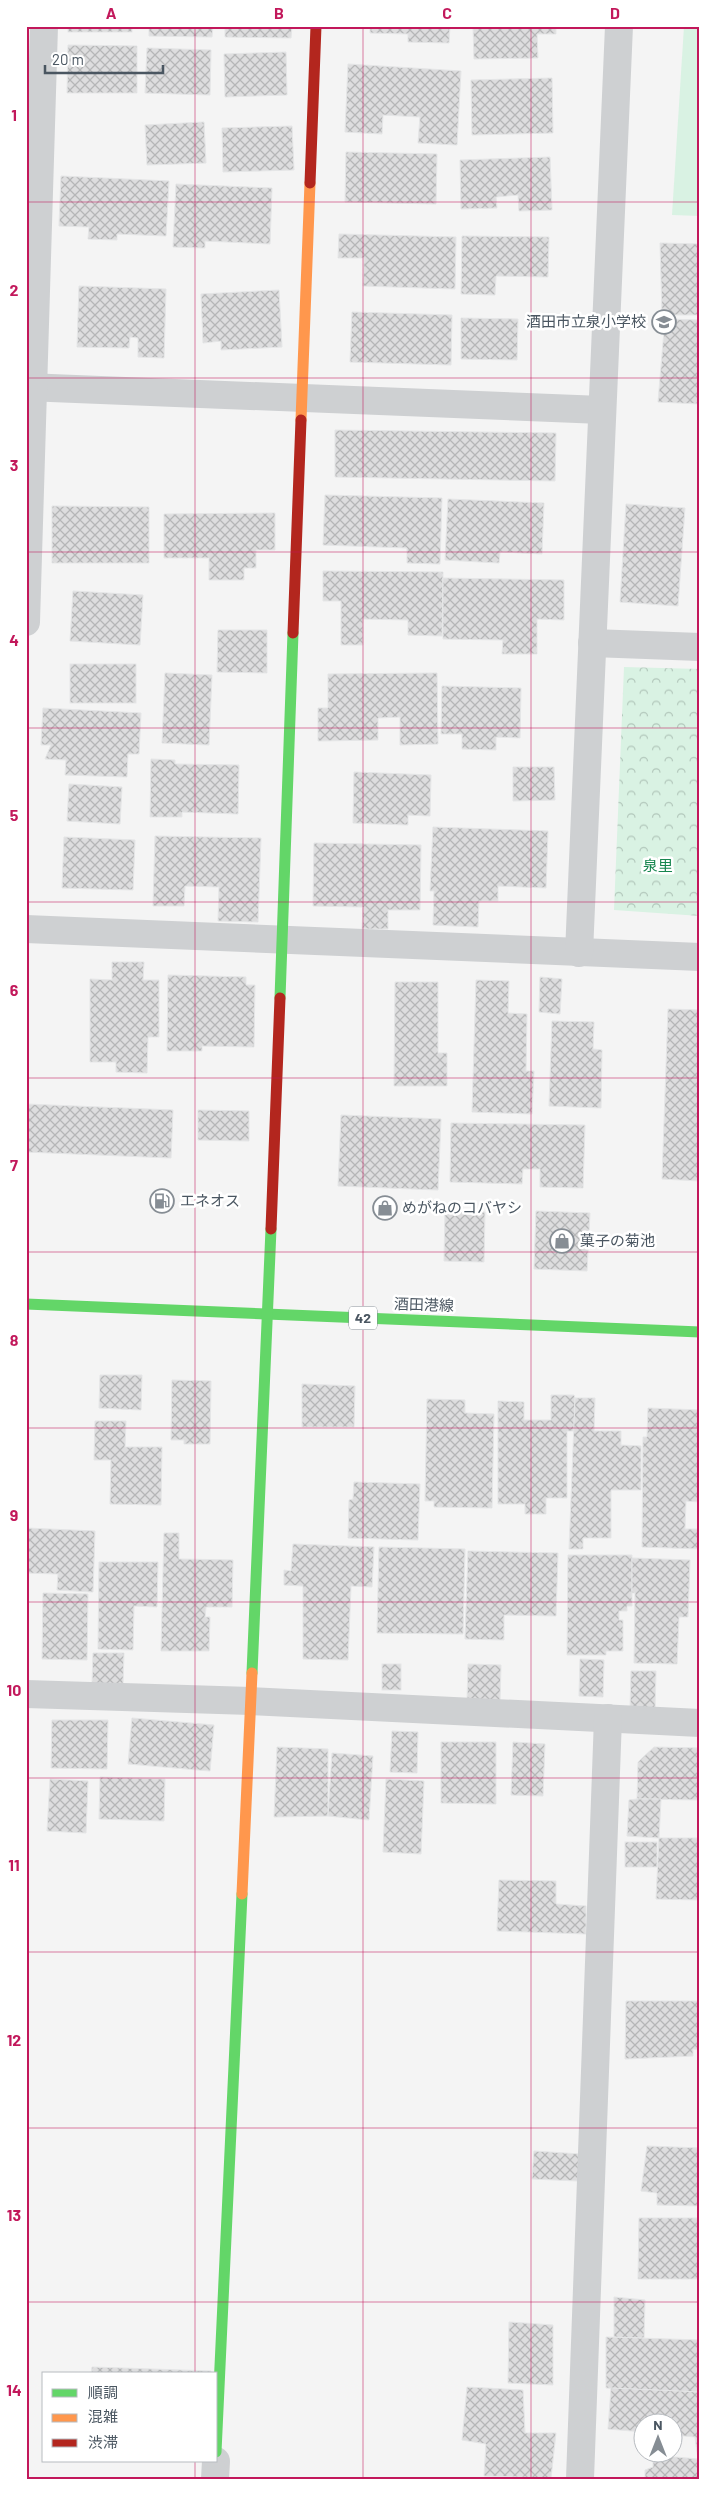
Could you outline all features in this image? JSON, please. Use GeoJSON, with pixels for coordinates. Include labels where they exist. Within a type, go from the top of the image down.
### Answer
{"type":"FeatureCollection","features":[{"type":"Feature","properties":{"kind":"street"},"geometry":{"type":"LineString","coordinates":[[26,622],[30,387],[44,26]]}},
{"type":"Feature","properties":{"kind":"street"},"geometry":{"type":"LineString","coordinates":[[218,2409],[268,1314],[316,26]]}},
{"type":"Feature","properties":{"kind":"street"},"geometry":{"type":"LineString","coordinates":[[579,952],[619,26]]}},
{"type":"Feature","properties":{"kind":"street"},"geometry":{"type":"LineString","coordinates":[[30,387],[602,410]]}},
{"type":"Feature","properties":{"kind":"street"},"geometry":{"type":"LineString","coordinates":[[592,643],[700,647]]}},
{"type":"Feature","properties":{"kind":"street"},"geometry":{"type":"LineString","coordinates":[[26,929],[700,957]]}},
{"type":"Feature","properties":{"kind":"street","name":"酒田港線"},"geometry":{"type":"LineString","coordinates":[[26,1304],[700,1332]]}},
{"type":"Feature","properties":{"kind":"street"},"geometry":{"type":"LineString","coordinates":[[26,1694],[251,1701],[700,1723]]}},
{"type":"Feature","properties":{"kind":"street"},"geometry":{"type":"LineString","coordinates":[[580,2479],[608,1718]]}},
{"type":"Feature","properties":{"kind":"street"},"geometry":{"type":"LineString","coordinates":[[215,2479],[216,2462]]}},
{"type":"Feature","properties":{"kind":"green space"},"geometry":{"type":"Polygon","coordinates":[[[684,26],[700,26],[700,216],[672,215],[684,26]]]}},
{"type":"Feature","properties":{"kind":"green space","name":"泉里"},"geometry":{"type":"Polygon","coordinates":[[[624,667],[700,669],[700,916],[614,910],[624,667]]]}},
{"type":"Feature","properties":{"kind":"building"},"geometry":{"type":"Polygon","coordinates":[[[68,26],[132,26],[132,32],[68,32],[68,26]]]}},
{"type":"Feature","properties":{"kind":"building"},"geometry":{"type":"Polygon","coordinates":[[[149,26],[213,26],[212,37],[149,36],[149,26]]]}},
{"type":"Feature","properties":{"kind":"building"},"geometry":{"type":"Polygon","coordinates":[[[225,26],[292,26],[291,38],[225,37],[225,26]]]}},
{"type":"Feature","properties":{"kind":"building"},"geometry":{"type":"Polygon","coordinates":[[[370,26],[450,26],[449,43],[408,42],[408,34],[370,33],[370,26]]]}},
{"type":"Feature","properties":{"kind":"building"},"geometry":{"type":"Polygon","coordinates":[[[473,26],[556,26],[556,34],[537,34],[538,58],[474,59],[473,26]]]}},
{"type":"Feature","properties":{"kind":"building"},"geometry":{"type":"Polygon","coordinates":[[[68,45],[137,46],[137,93],[67,93],[68,45]]]}},
{"type":"Feature","properties":{"kind":"building"},"geometry":{"type":"Polygon","coordinates":[[[147,48],[211,50],[210,95],[145,93],[147,48]]]}},
{"type":"Feature","properties":{"kind":"building"},"geometry":{"type":"Polygon","coordinates":[[[286,52],[287,95],[225,97],[224,54],[286,52]]]}},
{"type":"Feature","properties":{"kind":"building"},"geometry":{"type":"Polygon","coordinates":[[[348,64],[461,71],[457,145],[418,143],[420,117],[383,115],[382,134],[345,132],[348,64]]]}},
{"type":"Feature","properties":{"kind":"building"},"geometry":{"type":"Polygon","coordinates":[[[552,78],[553,133],[472,135],[471,80],[552,78]]]}},
{"type":"Feature","properties":{"kind":"building"},"geometry":{"type":"Polygon","coordinates":[[[204,122],[206,163],[147,165],[145,125],[204,122]]]}},
{"type":"Feature","properties":{"kind":"building"},"geometry":{"type":"Polygon","coordinates":[[[292,126],[294,170],[223,172],[222,128],[292,126]]]}},
{"type":"Feature","properties":{"kind":"building"},"geometry":{"type":"Polygon","coordinates":[[[346,152],[437,154],[436,204],[345,202],[346,152]]]}},
{"type":"Feature","properties":{"kind":"building"},"geometry":{"type":"Polygon","coordinates":[[[550,157],[552,210],[519,211],[518,195],[496,197],[497,208],[461,209],[460,160],[550,157]]]}},
{"type":"Feature","properties":{"kind":"building"},"geometry":{"type":"Polygon","coordinates":[[[61,176],[169,181],[166,236],[117,234],[117,240],[88,239],[89,227],[59,226],[61,176]]]}},
{"type":"Feature","properties":{"kind":"building"},"geometry":{"type":"Polygon","coordinates":[[[176,184],[272,188],[270,244],[205,241],[205,248],[173,247],[176,184]]]}},
{"type":"Feature","properties":{"kind":"building"},"geometry":{"type":"Polygon","coordinates":[[[339,234],[456,237],[455,289],[363,286],[364,258],[338,258],[339,234]]]}},
{"type":"Feature","properties":{"kind":"building"},"geometry":{"type":"Polygon","coordinates":[[[462,236],[549,237],[548,277],[496,276],[495,295],[461,294],[462,236]]]}},
{"type":"Feature","properties":{"kind":"building"},"geometry":{"type":"Polygon","coordinates":[[[660,243],[700,244],[700,315],[662,315],[660,243]]]}},
{"type":"Feature","properties":{"kind":"building"},"geometry":{"type":"Polygon","coordinates":[[[79,286],[166,289],[164,358],[138,357],[138,338],[130,337],[129,348],[77,347],[79,286]]]}},
{"type":"Feature","properties":{"kind":"building"},"geometry":{"type":"Polygon","coordinates":[[[279,290],[282,347],[221,350],[221,341],[203,343],[201,294],[279,290]]]}},
{"type":"Feature","properties":{"kind":"building"},"geometry":{"type":"Polygon","coordinates":[[[352,312],[452,315],[451,365],[350,362],[352,312]]]}},
{"type":"Feature","properties":{"kind":"building"},"geometry":{"type":"Polygon","coordinates":[[[461,318],[518,319],[517,360],[461,359],[461,318]]]}},
{"type":"Feature","properties":{"kind":"building"},"geometry":{"type":"Polygon","coordinates":[[[665,319],[700,320],[700,404],[658,402],[665,319]]]}},
{"type":"Feature","properties":{"kind":"building"},"geometry":{"type":"Polygon","coordinates":[[[335,430],[556,433],[555,481],[335,477],[335,430]]]}},
{"type":"Feature","properties":{"kind":"building"},"geometry":{"type":"Polygon","coordinates":[[[325,495],[442,498],[440,564],[407,563],[407,548],[323,545],[325,495]]]}},
{"type":"Feature","properties":{"kind":"building"},"geometry":{"type":"Polygon","coordinates":[[[448,499],[544,503],[542,554],[500,552],[499,563],[445,560],[448,499]]]}},
{"type":"Feature","properties":{"kind":"building"},"geometry":{"type":"Polygon","coordinates":[[[626,504],[685,508],[678,606],[620,602],[626,504]]]}},
{"type":"Feature","properties":{"kind":"building"},"geometry":{"type":"Polygon","coordinates":[[[52,506],[149,507],[149,563],[52,563],[52,506]]]}},
{"type":"Feature","properties":{"kind":"building"},"geometry":{"type":"Polygon","coordinates":[[[275,513],[275,550],[256,550],[256,568],[244,568],[244,580],[209,580],[209,558],[164,558],[164,514],[275,513]]]}},
{"type":"Feature","properties":{"kind":"building"},"geometry":{"type":"Polygon","coordinates":[[[323,571],[443,572],[442,636],[408,635],[408,620],[363,619],[363,645],[341,645],[341,601],[323,601],[323,571]]]}},
{"type":"Feature","properties":{"kind":"building"},"geometry":{"type":"Polygon","coordinates":[[[443,578],[564,580],[564,620],[537,619],[537,654],[502,654],[503,640],[443,639],[443,578]]]}},
{"type":"Feature","properties":{"kind":"building"},"geometry":{"type":"Polygon","coordinates":[[[73,591],[143,595],[140,645],[70,641],[73,591]]]}},
{"type":"Feature","properties":{"kind":"building"},"geometry":{"type":"Polygon","coordinates":[[[218,630],[267,630],[267,673],[217,672],[218,630]]]}},
{"type":"Feature","properties":{"kind":"building"},"geometry":{"type":"Polygon","coordinates":[[[70,664],[136,664],[136,703],[70,703],[70,664]]]}},
{"type":"Feature","properties":{"kind":"building"},"geometry":{"type":"Polygon","coordinates":[[[165,673],[212,675],[209,745],[162,743],[165,673]]]}},
{"type":"Feature","properties":{"kind":"building"},"geometry":{"type":"Polygon","coordinates":[[[437,673],[438,744],[400,745],[400,717],[378,718],[378,740],[318,741],[318,708],[328,708],[328,674],[437,673]]]}},
{"type":"Feature","properties":{"kind":"building"},"geometry":{"type":"Polygon","coordinates":[[[442,686],[521,688],[520,738],[496,737],[496,750],[462,749],[462,734],[441,734],[442,686]]]}},
{"type":"Feature","properties":{"kind":"building"},"geometry":{"type":"Polygon","coordinates":[[[43,708],[141,713],[139,754],[128,754],[127,777],[65,775],[66,760],[45,759],[51,745],[41,745],[43,708]]]}},
{"type":"Feature","properties":{"kind":"building"},"geometry":{"type":"Polygon","coordinates":[[[151,759],[175,760],[175,764],[239,765],[238,814],[182,812],[182,817],[150,817],[151,759]]]}},
{"type":"Feature","properties":{"kind":"building"},"geometry":{"type":"Polygon","coordinates":[[[513,767],[554,767],[555,800],[513,801],[513,767]]]}},
{"type":"Feature","properties":{"kind":"building"},"geometry":{"type":"Polygon","coordinates":[[[354,772],[431,775],[430,816],[408,815],[408,825],[353,823],[354,772]]]}},
{"type":"Feature","properties":{"kind":"building"},"geometry":{"type":"Polygon","coordinates":[[[69,784],[122,787],[120,824],[67,821],[69,784]]]}},
{"type":"Feature","properties":{"kind":"building"},"geometry":{"type":"Polygon","coordinates":[[[433,827],[548,831],[546,888],[498,886],[498,901],[479,901],[478,927],[433,925],[434,891],[430,891],[433,827]]]}},
{"type":"Feature","properties":{"kind":"building"},"geometry":{"type":"Polygon","coordinates":[[[155,836],[261,838],[258,922],[218,921],[219,887],[185,886],[184,906],[153,906],[155,836]]]}},
{"type":"Feature","properties":{"kind":"building"},"geometry":{"type":"Polygon","coordinates":[[[64,837],[135,840],[133,890],[62,888],[64,837]]]}},
{"type":"Feature","properties":{"kind":"building"},"geometry":{"type":"Polygon","coordinates":[[[314,843],[421,845],[420,910],[388,910],[388,929],[362,929],[363,907],[313,906],[314,843]]]}},
{"type":"Feature","properties":{"kind":"building"},"geometry":{"type":"Polygon","coordinates":[[[112,962],[144,962],[143,980],[159,980],[159,1037],[148,1037],[147,1073],[116,1072],[116,1062],[90,1062],[90,979],[112,980],[112,962]]]}},
{"type":"Feature","properties":{"kind":"building"},"geometry":{"type":"Polygon","coordinates":[[[168,975],[246,977],[246,985],[255,985],[254,1047],[202,1046],[202,1051],[167,1051],[168,975]]]}},
{"type":"Feature","properties":{"kind":"building"},"geometry":{"type":"Polygon","coordinates":[[[540,977],[562,979],[560,1014],[539,1012],[540,977]]]}},
{"type":"Feature","properties":{"kind":"building"},"geometry":{"type":"Polygon","coordinates":[[[476,980],[509,981],[508,1013],[527,1014],[526,1071],[534,1071],[532,1114],[472,1112],[476,980]]]}},
{"type":"Feature","properties":{"kind":"building"},"geometry":{"type":"Polygon","coordinates":[[[395,982],[438,982],[438,1053],[447,1053],[447,1086],[394,1086],[395,982]]]}},
{"type":"Feature","properties":{"kind":"building"},"geometry":{"type":"Polygon","coordinates":[[[668,1009],[700,1010],[700,1181],[662,1179],[668,1009]]]}},
{"type":"Feature","properties":{"kind":"building"},"geometry":{"type":"Polygon","coordinates":[[[552,1021],[594,1022],[593,1049],[602,1050],[601,1108],[549,1106],[552,1021]]]}},
{"type":"Feature","properties":{"kind":"building"},"geometry":{"type":"Polygon","coordinates":[[[26,1104],[173,1110],[171,1158],[26,1152],[26,1104]]]}},
{"type":"Feature","properties":{"kind":"building"},"geometry":{"type":"Polygon","coordinates":[[[198,1110],[249,1111],[249,1141],[198,1140],[198,1110]]]}},
{"type":"Feature","properties":{"kind":"building"},"geometry":{"type":"Polygon","coordinates":[[[341,1115],[441,1119],[438,1190],[338,1186],[341,1115]]]}},
{"type":"Feature","properties":{"kind":"building"},"geometry":{"type":"Polygon","coordinates":[[[451,1123],[585,1125],[583,1188],[540,1187],[540,1169],[523,1169],[522,1184],[450,1182],[451,1123]]]}},
{"type":"Feature","properties":{"kind":"building"},"geometry":{"type":"Polygon","coordinates":[[[445,1211],[485,1212],[484,1262],[444,1261],[445,1211]]]}},
{"type":"Feature","properties":{"kind":"building","name":"菓子の菊池"},"geometry":{"type":"Polygon","coordinates":[[[536,1211],[590,1213],[587,1271],[534,1269],[536,1211]]]}},
{"type":"Feature","properties":{"kind":"building"},"geometry":{"type":"Polygon","coordinates":[[[100,1375],[142,1375],[141,1410],[99,1408],[100,1375]]]}},
{"type":"Feature","properties":{"kind":"building"},"geometry":{"type":"Polygon","coordinates":[[[172,1380],[211,1381],[210,1444],[184,1444],[184,1440],[171,1440],[172,1380]]]}},
{"type":"Feature","properties":{"kind":"building"},"geometry":{"type":"Polygon","coordinates":[[[302,1384],[355,1386],[354,1427],[302,1427],[302,1384]]]}},
{"type":"Feature","properties":{"kind":"building"},"geometry":{"type":"Polygon","coordinates":[[[551,1395],[574,1395],[575,1398],[574,1431],[567,1431],[567,1498],[546,1498],[546,1514],[525,1514],[525,1504],[498,1504],[498,1401],[524,1402],[524,1420],[551,1420],[551,1395]]]}},
{"type":"Feature","properties":{"kind":"building"},"geometry":{"type":"Polygon","coordinates":[[[575,1398],[595,1398],[594,1431],[621,1431],[621,1445],[641,1446],[641,1490],[611,1490],[611,1538],[583,1538],[583,1549],[569,1549],[575,1398]]]}},
{"type":"Feature","properties":{"kind":"building"},"geometry":{"type":"Polygon","coordinates":[[[427,1399],[465,1400],[465,1413],[494,1414],[492,1508],[434,1507],[434,1501],[425,1501],[427,1399]]]}},
{"type":"Feature","properties":{"kind":"building"},"geometry":{"type":"Polygon","coordinates":[[[648,1408],[700,1410],[700,1502],[686,1501],[685,1529],[700,1529],[700,1549],[642,1547],[643,1437],[647,1437],[648,1408]]]}},
{"type":"Feature","properties":{"kind":"building"},"geometry":{"type":"Polygon","coordinates":[[[95,1421],[126,1421],[125,1447],[162,1447],[161,1505],[110,1504],[111,1460],[94,1460],[95,1421]]]}},
{"type":"Feature","properties":{"kind":"building"},"geometry":{"type":"Polygon","coordinates":[[[354,1482],[420,1484],[418,1540],[348,1538],[349,1500],[353,1499],[354,1482]]]}},
{"type":"Feature","properties":{"kind":"building"},"geometry":{"type":"Polygon","coordinates":[[[26,1528],[95,1531],[93,1592],[57,1590],[58,1574],[26,1573],[26,1528]]]}},
{"type":"Feature","properties":{"kind":"building"},"geometry":{"type":"Polygon","coordinates":[[[164,1533],[179,1533],[179,1559],[233,1560],[232,1607],[206,1607],[205,1617],[210,1617],[209,1651],[161,1651],[164,1533]]]}},
{"type":"Feature","properties":{"kind":"building"},"geometry":{"type":"Polygon","coordinates":[[[293,1544],[374,1547],[372,1587],[351,1586],[348,1660],[303,1659],[303,1586],[284,1585],[284,1570],[291,1571],[293,1544]]]}},
{"type":"Feature","properties":{"kind":"building"},"geometry":{"type":"Polygon","coordinates":[[[379,1547],[465,1549],[463,1634],[377,1633],[379,1547]]]}},
{"type":"Feature","properties":{"kind":"building"},"geometry":{"type":"Polygon","coordinates":[[[468,1551],[558,1553],[556,1616],[504,1615],[504,1640],[465,1639],[468,1551]]]}},
{"type":"Feature","properties":{"kind":"building"},"geometry":{"type":"Polygon","coordinates":[[[568,1555],[632,1555],[632,1606],[627,1606],[627,1611],[619,1611],[619,1620],[623,1620],[623,1651],[606,1651],[606,1655],[567,1655],[568,1555]]]}},
{"type":"Feature","properties":{"kind":"building"},"geometry":{"type":"Polygon","coordinates":[[[632,1558],[690,1560],[688,1617],[679,1617],[677,1664],[634,1663],[635,1593],[632,1593],[632,1558]]]}},
{"type":"Feature","properties":{"kind":"building"},"geometry":{"type":"Polygon","coordinates":[[[99,1562],[158,1562],[157,1607],[134,1606],[133,1650],[98,1649],[99,1562]]]}},
{"type":"Feature","properties":{"kind":"building"},"geometry":{"type":"Polygon","coordinates":[[[43,1593],[88,1594],[87,1660],[42,1659],[43,1593]]]}},
{"type":"Feature","properties":{"kind":"building"},"geometry":{"type":"Polygon","coordinates":[[[93,1653],[124,1653],[123,1684],[92,1684],[93,1653]]]}},
{"type":"Feature","properties":{"kind":"building"},"geometry":{"type":"Polygon","coordinates":[[[580,1659],[604,1660],[603,1697],[579,1696],[580,1659]]]}},
{"type":"Feature","properties":{"kind":"building"},"geometry":{"type":"Polygon","coordinates":[[[382,1664],[401,1664],[401,1690],[382,1690],[382,1664]]]}},
{"type":"Feature","properties":{"kind":"building"},"geometry":{"type":"Polygon","coordinates":[[[468,1664],[501,1665],[500,1701],[467,1701],[468,1664]]]}},
{"type":"Feature","properties":{"kind":"building"},"geometry":{"type":"Polygon","coordinates":[[[631,1671],[656,1671],[655,1709],[630,1709],[631,1671]]]}},
{"type":"Feature","properties":{"kind":"building"},"geometry":{"type":"Polygon","coordinates":[[[132,1718],[214,1725],[210,1771],[128,1764],[132,1718]]]}},
{"type":"Feature","properties":{"kind":"building"},"geometry":{"type":"Polygon","coordinates":[[[52,1720],[108,1720],[107,1769],[51,1768],[52,1720]]]}},
{"type":"Feature","properties":{"kind":"building"},"geometry":{"type":"Polygon","coordinates":[[[392,1731],[418,1732],[417,1773],[390,1772],[392,1731]]]}},
{"type":"Feature","properties":{"kind":"building"},"geometry":{"type":"Polygon","coordinates":[[[441,1742],[496,1742],[496,1804],[441,1803],[441,1742]]]}},
{"type":"Feature","properties":{"kind":"building"},"geometry":{"type":"Polygon","coordinates":[[[513,1742],[545,1744],[543,1796],[511,1795],[513,1742]]]}},
{"type":"Feature","properties":{"kind":"building"},"geometry":{"type":"Polygon","coordinates":[[[277,1747],[328,1749],[328,1816],[274,1817],[277,1747]]]}},
{"type":"Feature","properties":{"kind":"building"},"geometry":{"type":"Polygon","coordinates":[[[654,1747],[700,1748],[700,1800],[637,1799],[638,1762],[654,1747]]]}},
{"type":"Feature","properties":{"kind":"building"},"geometry":{"type":"Polygon","coordinates":[[[332,1753],[373,1756],[369,1820],[328,1816],[332,1753]]]}},
{"type":"Feature","properties":{"kind":"building"},"geometry":{"type":"Polygon","coordinates":[[[100,1777],[165,1779],[164,1821],[99,1819],[100,1777]]]}},
{"type":"Feature","properties":{"kind":"building"},"geometry":{"type":"Polygon","coordinates":[[[50,1779],[88,1781],[86,1833],[47,1831],[50,1779]]]}},
{"type":"Feature","properties":{"kind":"building"},"geometry":{"type":"Polygon","coordinates":[[[386,1779],[424,1781],[421,1854],[383,1852],[386,1779]]]}},
{"type":"Feature","properties":{"kind":"building"},"geometry":{"type":"Polygon","coordinates":[[[661,1799],[659,1838],[627,1836],[629,1800],[661,1799]]]}},
{"type":"Feature","properties":{"kind":"building"},"geometry":{"type":"Polygon","coordinates":[[[659,1838],[700,1838],[700,1900],[656,1899],[659,1838]]]}},
{"type":"Feature","properties":{"kind":"building"},"geometry":{"type":"Polygon","coordinates":[[[625,1842],[657,1842],[657,1867],[625,1867],[625,1842]]]}},
{"type":"Feature","properties":{"kind":"building"},"geometry":{"type":"Polygon","coordinates":[[[499,1880],[556,1881],[556,1904],[586,1906],[586,1934],[497,1931],[499,1880]]]}},
{"type":"Feature","properties":{"kind":"building"},"geometry":{"type":"Polygon","coordinates":[[[626,2001],[700,2001],[700,2050],[693,2049],[693,2056],[625,2059],[626,2001]]]}},
{"type":"Feature","properties":{"kind":"building"},"geometry":{"type":"Polygon","coordinates":[[[647,2146],[700,2148],[700,2206],[657,2205],[657,2193],[641,2191],[647,2146]]]}},
{"type":"Feature","properties":{"kind":"building"},"geometry":{"type":"Polygon","coordinates":[[[534,2151],[580,2154],[578,2181],[532,2179],[534,2151]]]}},
{"type":"Feature","properties":{"kind":"building"},"geometry":{"type":"Polygon","coordinates":[[[639,2218],[700,2218],[700,2279],[638,2279],[639,2218]]]}},
{"type":"Feature","properties":{"kind":"building"},"geometry":{"type":"Polygon","coordinates":[[[614,2297],[645,2300],[644,2338],[614,2337],[614,2297]]]}},
{"type":"Feature","properties":{"kind":"building"},"geometry":{"type":"Polygon","coordinates":[[[509,2322],[553,2325],[553,2385],[508,2383],[509,2322]]]}},
{"type":"Feature","properties":{"kind":"building"},"geometry":{"type":"Polygon","coordinates":[[[606,2337],[700,2340],[700,2392],[606,2388],[606,2337]]]}},
{"type":"Feature","properties":{"kind":"building"},"geometry":{"type":"Polygon","coordinates":[[[92,2367],[211,2371],[211,2372],[91,2372],[92,2367]]]}},
{"type":"Feature","properties":{"kind":"building"},"geometry":{"type":"Polygon","coordinates":[[[467,2387],[523,2390],[525,2433],[556,2433],[551,2478],[484,2476],[486,2444],[462,2440],[467,2387]]]}},
{"type":"Feature","properties":{"kind":"building"},"geometry":{"type":"Polygon","coordinates":[[[611,2388],[700,2392],[700,2479],[645,2479],[645,2470],[653,2467],[653,2462],[684,2462],[684,2458],[698,2459],[695,2437],[684,2436],[684,2412],[634,2412],[634,2431],[608,2429],[611,2388]]]}},
{"type":"Feature","properties":{"kind":"traffic: fast"},"geometry":{"type":"LineString","coordinates":[[280,998],[293,633]]}},
{"type":"Feature","properties":{"kind":"traffic: fast"},"geometry":{"type":"LineString","coordinates":[[252,1673],[271,1229]]}},
{"type":"Feature","properties":{"kind":"traffic: fast"},"geometry":{"type":"LineString","coordinates":[[26,1304],[700,1332]]}},
{"type":"Feature","properties":{"kind":"traffic: fast"},"geometry":{"type":"LineString","coordinates":[[218,2409],[242,1894]]}},
{"type":"Feature","properties":{"kind":"traffic: slow"},"geometry":{"type":"LineString","coordinates":[[301,420],[310,183]]}},
{"type":"Feature","properties":{"kind":"traffic: slow"},"geometry":{"type":"LineString","coordinates":[[242,1894],[252,1673]]}},
{"type":"Feature","properties":{"kind":"traffic: jam"},"geometry":{"type":"LineString","coordinates":[[310,183],[316,26]]}},
{"type":"Feature","properties":{"kind":"traffic: jam"},"geometry":{"type":"LineString","coordinates":[[293,633],[301,420]]}},
{"type":"Feature","properties":{"kind":"traffic: jam"},"geometry":{"type":"LineString","coordinates":[[271,1229],[280,998]]}},
{"type":"Feature","properties":{"kind":"place","name":"酒田市立泉小学校"},"geometry":{"type":"Point","coordinates":[664,322]}},
{"type":"Feature","properties":{"kind":"place","name":"エネオス"},"geometry":{"type":"Point","coordinates":[162,1201]}},
{"type":"Feature","properties":{"kind":"place","name":"めがねのコバヤシ"},"geometry":{"type":"Point","coordinates":[385,1208]}},
{"type":"Feature","properties":{"kind":"place","name":"菓子の菊池"},"geometry":{"type":"Point","coordinates":[562,1241]}}]}
